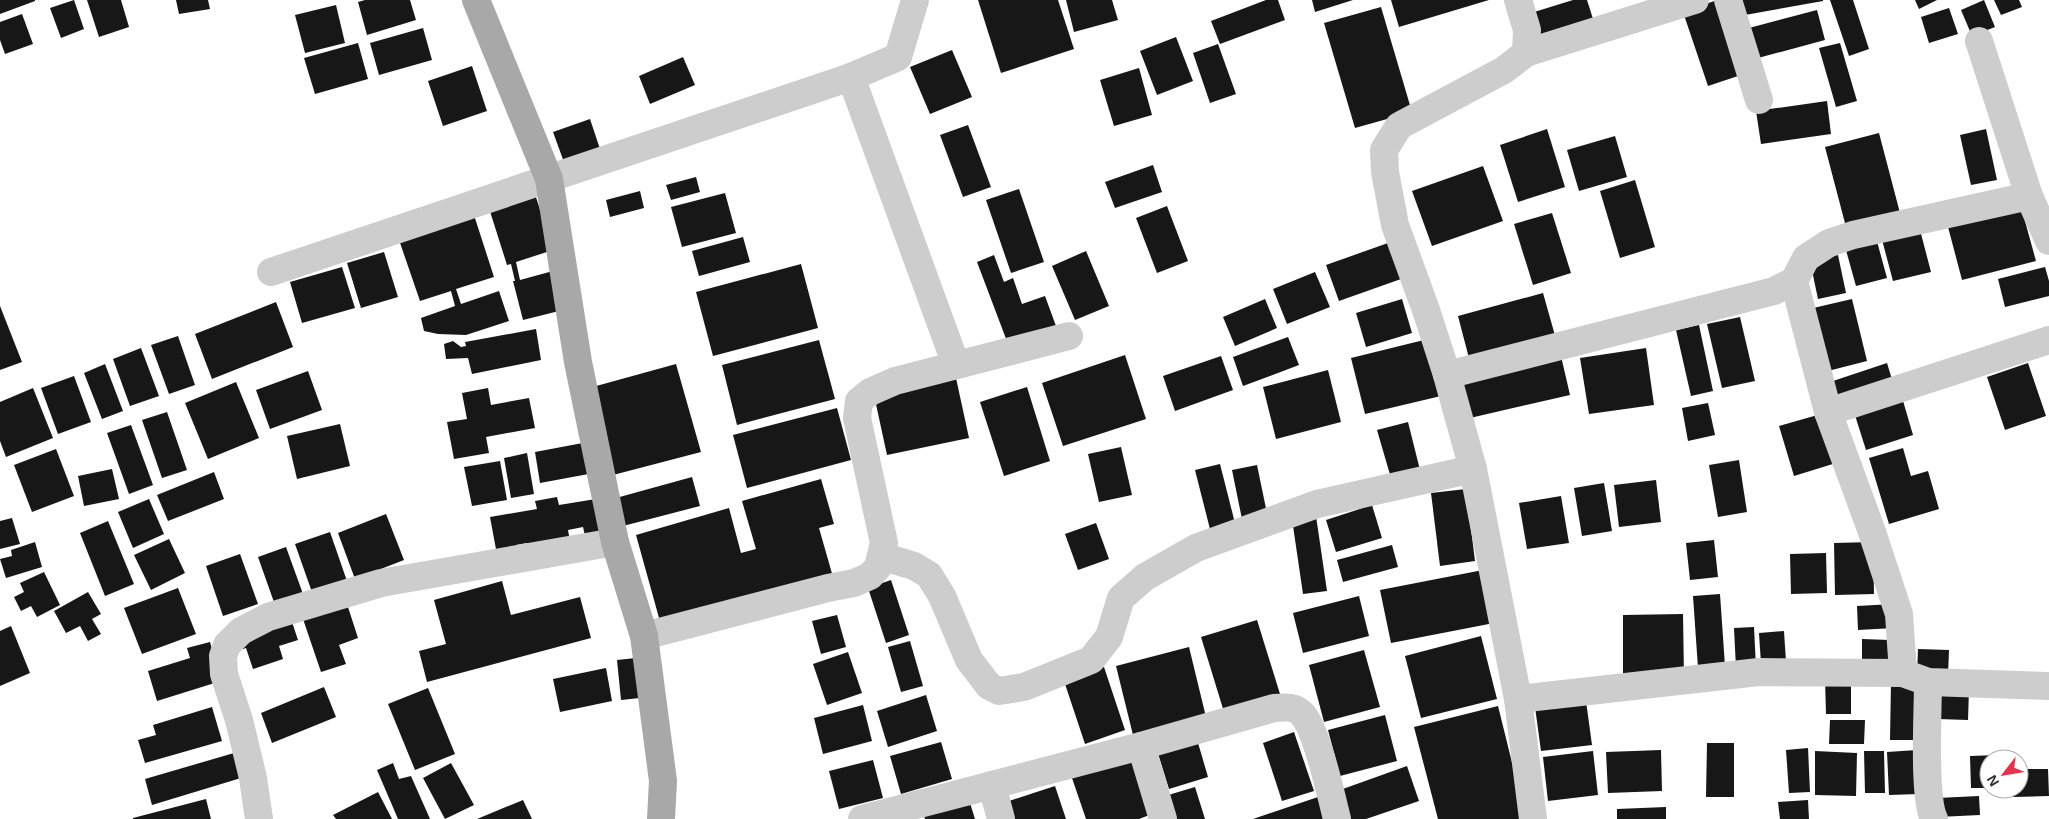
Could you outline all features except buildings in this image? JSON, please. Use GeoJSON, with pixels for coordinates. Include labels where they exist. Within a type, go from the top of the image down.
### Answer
{"type":"FeatureCollection","features":[{"type":"Feature","properties":{"kind":"main road"},"geometry":{"type":"LineString","coordinates":[[476,0],[550,179],[578,362],[615,542],[644,636],[663,781],[661,819]]}},
{"type":"Feature","properties":{"kind":"street"},"geometry":{"type":"LineString","coordinates":[[271,272],[852,77],[898,57],[915,0]]}},
{"type":"Feature","properties":{"kind":"street"},"geometry":{"type":"LineString","coordinates":[[1518,0],[1526,30],[1526,53]]}},
{"type":"Feature","properties":{"kind":"street"},"geometry":{"type":"LineString","coordinates":[[1533,819],[1518,699],[1473,470],[1447,375],[1395,225],[1385,172],[1384,150],[1399,126],[1504,70],[1526,53],[1694,0]]}},
{"type":"Feature","properties":{"kind":"street"},"geometry":{"type":"LineString","coordinates":[[1728,0],[1759,100]]}},
{"type":"Feature","properties":{"kind":"street"},"geometry":{"type":"LineString","coordinates":[[1978,41],[2029,196],[2049,241]]}},
{"type":"Feature","properties":{"kind":"street"},"geometry":{"type":"LineString","coordinates":[[852,77],[956,365]]}},
{"type":"Feature","properties":{"kind":"street"},"geometry":{"type":"LineString","coordinates":[[1447,375],[1774,292],[1794,281],[1806,258],[1829,243],[1853,235],[2029,196]]}},
{"type":"Feature","properties":{"kind":"street"},"geometry":{"type":"LineString","coordinates":[[1794,281],[1828,412],[1872,532],[1899,614],[1915,678],[1931,813],[1934,819]]}},
{"type":"Feature","properties":{"kind":"street"},"geometry":{"type":"LineString","coordinates":[[644,636],[828,588],[854,583],[870,576],[878,568],[884,544],[857,418],[859,401],[870,392],[895,381],[1069,336]]}},
{"type":"Feature","properties":{"kind":"street"},"geometry":{"type":"LineString","coordinates":[[1828,412],[2049,340]]}},
{"type":"Feature","properties":{"kind":"street"},"geometry":{"type":"LineString","coordinates":[[881,556],[914,566],[929,574],[942,596],[969,660],[989,686],[999,691],[1024,687],[1091,660],[1109,637],[1121,598],[1145,578],[1196,548],[1317,504],[1473,470]]}},
{"type":"Feature","properties":{"kind":"street"},"geometry":{"type":"LineString","coordinates":[[259,819],[253,778],[239,720],[224,674],[223,656],[227,645],[241,631],[268,617],[381,583],[615,542]]}},
{"type":"Feature","properties":{"kind":"street"},"geometry":{"type":"LineString","coordinates":[[1518,699],[1759,672],[1915,678],[2049,686]]}},
{"type":"Feature","properties":{"kind":"street"},"geometry":{"type":"LineString","coordinates":[[862,819],[1142,746],[1274,708],[1292,707],[1303,714],[1312,729],[1338,819]]}},
{"type":"Feature","properties":{"kind":"street"},"geometry":{"type":"LineString","coordinates":[[1142,746],[1163,819]]}},
{"type":"Feature","properties":{"kind":"street"},"geometry":{"type":"LineString","coordinates":[[992,785],[1001,819]]}}]}
